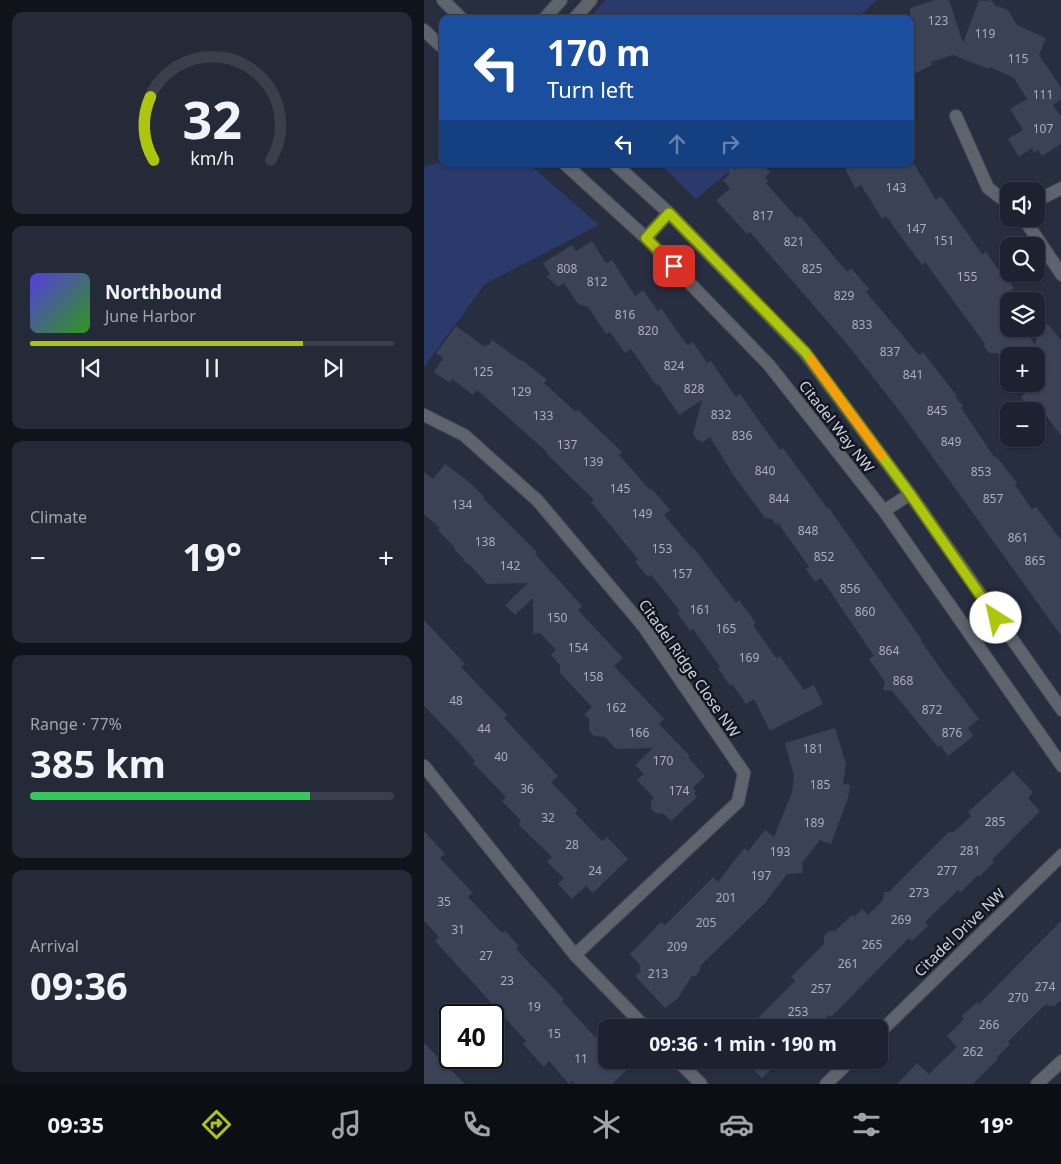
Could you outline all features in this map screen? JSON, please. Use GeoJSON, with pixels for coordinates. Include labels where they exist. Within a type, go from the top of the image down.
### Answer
{"type":"FeatureCollection","features":[{"type":"Feature","properties":{"kind":"street"},"geometry":{"type":"LineString","coordinates":[[443,0],[458,15]]}},
{"type":"Feature","properties":{"kind":"street"},"geometry":{"type":"LineString","coordinates":[[548,15],[561,0]]}},
{"type":"Feature","properties":{"kind":"street"},"geometry":{"type":"LineString","coordinates":[[578,15],[591,0]]}},
{"type":"Feature","properties":{"kind":"street"},"geometry":{"type":"LineString","coordinates":[[424,30],[439,44]]}},
{"type":"Feature","properties":{"kind":"street"},"geometry":{"type":"LineString","coordinates":[[956,116],[988,188],[1000,197]]}},
{"type":"Feature","properties":{"kind":"street","name":"Citadel Way NW"},"geometry":{"type":"LineString","coordinates":[[569,167],[646,238],[769,365],[884,511],[1061,766]]}},
{"type":"Feature","properties":{"kind":"street","name":"Citadel Way NW"},"geometry":{"type":"LineString","coordinates":[[618,167],[669,213],[806,353],[910,494],[1061,710]]}},
{"type":"Feature","properties":{"kind":"street"},"geometry":{"type":"LineString","coordinates":[[1045,196],[1061,188]]}},
{"type":"Feature","properties":{"kind":"street"},"geometry":{"type":"LineString","coordinates":[[646,238],[669,213]]}},
{"type":"Feature","properties":{"kind":"street"},"geometry":{"type":"LineString","coordinates":[[1029,227],[1061,274]]}},
{"type":"Feature","properties":{"kind":"street","name":"Citadel Ridge Close NW"},"geometry":{"type":"LineString","coordinates":[[424,414],[464,435],[538,501],[644,627],[744,774],[738,802],[575,955]]}},
{"type":"Feature","properties":{"kind":"street"},"geometry":{"type":"LineString","coordinates":[[884,511],[910,494]]}},
{"type":"Feature","properties":{"kind":"street"},"geometry":{"type":"LineString","coordinates":[[424,766],[575,955],[637,1019]]}},
{"type":"Feature","properties":{"kind":"street","name":"Citadel Drive NW"},"geometry":{"type":"LineString","coordinates":[[888,1024],[1061,855]]}},
{"type":"Feature","properties":{"kind":"street"},"geometry":{"type":"LineString","coordinates":[[1037,1084],[1061,1061]]}},
{"type":"Feature","properties":{"kind":"street"},"geometry":{"type":"LineString","coordinates":[[687,1069],[701,1084]]}},
{"type":"Feature","properties":{"kind":"street"},"geometry":{"type":"LineString","coordinates":[[826,1084],[842,1069]]}},
{"type":"Feature","properties":{"kind":"shaded area"},"geometry":{"type":"Polygon","coordinates":[[[606,0],[877,0],[860,15],[592,15],[606,0]]]}},
{"type":"Feature","properties":{"kind":"shaded area"},"geometry":{"type":"Polygon","coordinates":[[[439,162],[439,167],[532,167],[599,225],[485,284],[424,367],[424,167],[439,162]]]}},
{"type":"Feature","properties":{"kind":"shaded area"},"geometry":{"type":"Polygon","coordinates":[[[663,167],[734,167],[696,199],[663,167]]]}},
{"type":"Feature","properties":{"kind":"building"},"geometry":{"type":"Polygon","coordinates":[[[935,0],[949,0],[963,43],[979,0],[992,0],[994,5],[1008,10],[1017,25],[1046,38],[1039,55],[1062,89],[1062,99],[1053,105],[1062,118],[1062,143],[1042,156],[1038,150],[1034,153],[1032,148],[1019,157],[1008,139],[1023,130],[1010,109],[1027,99],[1014,78],[990,67],[989,69],[953,55],[931,62],[932,65],[914,74],[914,15],[910,15],[910,8],[935,0]]]}},
{"type":"Feature","properties":{"kind":"building"},"geometry":{"type":"Polygon","coordinates":[[[914,164],[936,200],[941,196],[982,254],[986,252],[1000,272],[1000,282],[1010,282],[1014,288],[1008,292],[1000,292],[1000,337],[1029,337],[1036,346],[1036,337],[1045,337],[1045,326],[1048,324],[1062,342],[1062,437],[1045,414],[1045,402],[1025,402],[1021,397],[1025,392],[1045,392],[1045,347],[1000,347],[1000,357],[997,353],[989,353],[984,346],[985,344],[925,262],[922,265],[886,216],[882,219],[861,185],[855,188],[844,167],[914,167],[914,164]]]}},
{"type":"Feature","properties":{"kind":"building"},"geometry":{"type":"Polygon","coordinates":[[[729,167],[735,169],[738,167],[766,167],[770,172],[765,177],[768,181],[766,183],[797,218],[800,216],[847,272],[851,268],[869,289],[866,292],[919,355],[923,352],[957,396],[955,397],[963,406],[961,408],[995,458],[996,456],[1017,483],[1015,485],[1032,509],[1036,507],[1062,541],[1062,637],[898,409],[846,343],[750,232],[747,234],[716,200],[730,189],[723,180],[729,175],[729,167]]]}},
{"type":"Feature","properties":{"kind":"building"},"geometry":{"type":"Polygon","coordinates":[[[592,241],[606,263],[612,260],[635,296],[643,290],[658,311],[661,308],[687,345],[693,342],[707,363],[711,361],[736,397],[740,394],[780,450],[783,448],[828,507],[945,675],[979,719],[968,728],[973,735],[971,738],[948,756],[941,746],[938,747],[892,691],[883,690],[885,682],[869,659],[874,656],[821,578],[815,582],[806,569],[809,567],[778,523],[776,525],[772,519],[765,518],[734,476],[710,437],[703,442],[697,440],[693,434],[702,400],[679,415],[631,349],[625,353],[610,332],[606,334],[588,307],[578,304],[564,283],[558,287],[546,276],[550,274],[543,263],[572,245],[576,251],[592,241]]]}},
{"type":"Feature","properties":{"kind":"building"},"geometry":{"type":"Polygon","coordinates":[[[456,326],[485,347],[492,340],[522,360],[547,380],[544,383],[576,412],[578,410],[622,452],[619,455],[670,510],[664,515],[693,547],[736,603],[739,600],[756,623],[753,625],[776,658],[780,656],[804,690],[814,685],[823,704],[770,731],[754,699],[746,704],[732,684],[730,686],[718,668],[720,667],[693,629],[690,631],[677,613],[680,611],[651,575],[648,577],[635,562],[638,559],[591,502],[594,500],[547,452],[477,390],[473,395],[452,379],[450,383],[434,372],[443,358],[436,353],[456,326]]]}},
{"type":"Feature","properties":{"kind":"building"},"geometry":{"type":"Polygon","coordinates":[[[445,464],[468,481],[484,497],[537,552],[535,554],[582,606],[578,610],[623,658],[614,666],[664,719],[659,724],[690,756],[688,757],[705,776],[693,788],[696,791],[694,793],[697,797],[671,821],[664,814],[655,813],[651,808],[651,801],[654,798],[637,780],[644,774],[635,765],[653,748],[616,749],[605,737],[594,736],[589,731],[589,719],[584,715],[592,707],[560,673],[560,665],[551,655],[556,650],[540,633],[533,634],[533,598],[515,615],[505,605],[528,583],[487,584],[471,566],[463,561],[464,559],[438,530],[440,528],[424,514],[424,472],[433,479],[445,464]]]}},
{"type":"Feature","properties":{"kind":"building"},"geometry":{"type":"Polygon","coordinates":[[[424,620],[465,664],[461,667],[507,715],[504,718],[558,776],[551,782],[578,810],[575,813],[602,841],[607,837],[628,859],[593,893],[586,886],[572,899],[558,884],[564,878],[547,862],[552,857],[518,824],[521,821],[502,801],[506,797],[473,763],[475,761],[458,741],[424,706],[424,620]]]}},
{"type":"Feature","properties":{"kind":"building"},"geometry":{"type":"Polygon","coordinates":[[[835,728],[846,764],[843,784],[850,785],[848,798],[831,844],[820,840],[802,863],[803,873],[787,874],[765,903],[700,966],[700,971],[695,976],[692,976],[678,998],[665,1008],[635,976],[641,971],[639,968],[641,966],[630,954],[661,922],[665,925],[713,877],[718,882],[744,848],[748,851],[765,830],[774,837],[792,792],[794,776],[785,743],[835,728]]]}},
{"type":"Feature","properties":{"kind":"building"},"geometry":{"type":"Polygon","coordinates":[[[1013,771],[1033,792],[1028,798],[1040,811],[992,860],[994,862],[979,877],[978,875],[960,893],[958,890],[925,922],[928,926],[912,941],[909,938],[831,1017],[829,1015],[825,1019],[757,1019],[795,981],[791,977],[824,944],[824,936],[829,931],[835,931],[852,915],[854,917],[862,909],[868,915],[883,900],[884,892],[889,892],[949,832],[954,832],[971,816],[968,812],[1013,771]]]}},
{"type":"Feature","properties":{"kind":"building"},"geometry":{"type":"Polygon","coordinates":[[[424,831],[445,854],[440,858],[473,893],[468,897],[502,933],[505,931],[519,946],[516,949],[564,999],[562,1001],[595,1037],[598,1035],[598,1069],[628,1069],[612,1084],[575,1084],[572,1081],[569,1084],[549,1061],[544,1067],[523,1044],[526,1041],[504,1017],[504,1004],[492,1004],[435,941],[439,937],[424,921],[424,831]]]}},
{"type":"Feature","properties":{"kind":"building"},"geometry":{"type":"Polygon","coordinates":[[[1062,920],[1062,999],[1053,1007],[1051,1005],[1049,1007],[1046,1004],[1008,1042],[1010,1044],[997,1057],[998,1059],[973,1084],[897,1084],[917,1063],[929,1074],[957,1047],[947,1036],[964,1019],[962,1016],[977,1002],[979,1004],[1062,920]]]}},
{"type":"Feature","properties":{"kind":"building"},"geometry":{"type":"Polygon","coordinates":[[[424,1043],[439,1058],[439,1069],[450,1069],[465,1084],[424,1084],[424,1043]]]}},
{"type":"Feature","properties":{"kind":"building"},"geometry":{"type":"Polygon","coordinates":[[[753,1069],[772,1069],[762,1078],[753,1069]]]}},
{"type":"Feature","properties":{"kind":"slow traffic"},"geometry":{"type":"LineString","coordinates":[[811,360],[881,455]]}},
{"type":"Feature","properties":{"kind":"route"},"geometry":{"type":"LineString","coordinates":[[674,266],[646,238],[669,213],[806,353],[910,494],[996,618]]}}]}
